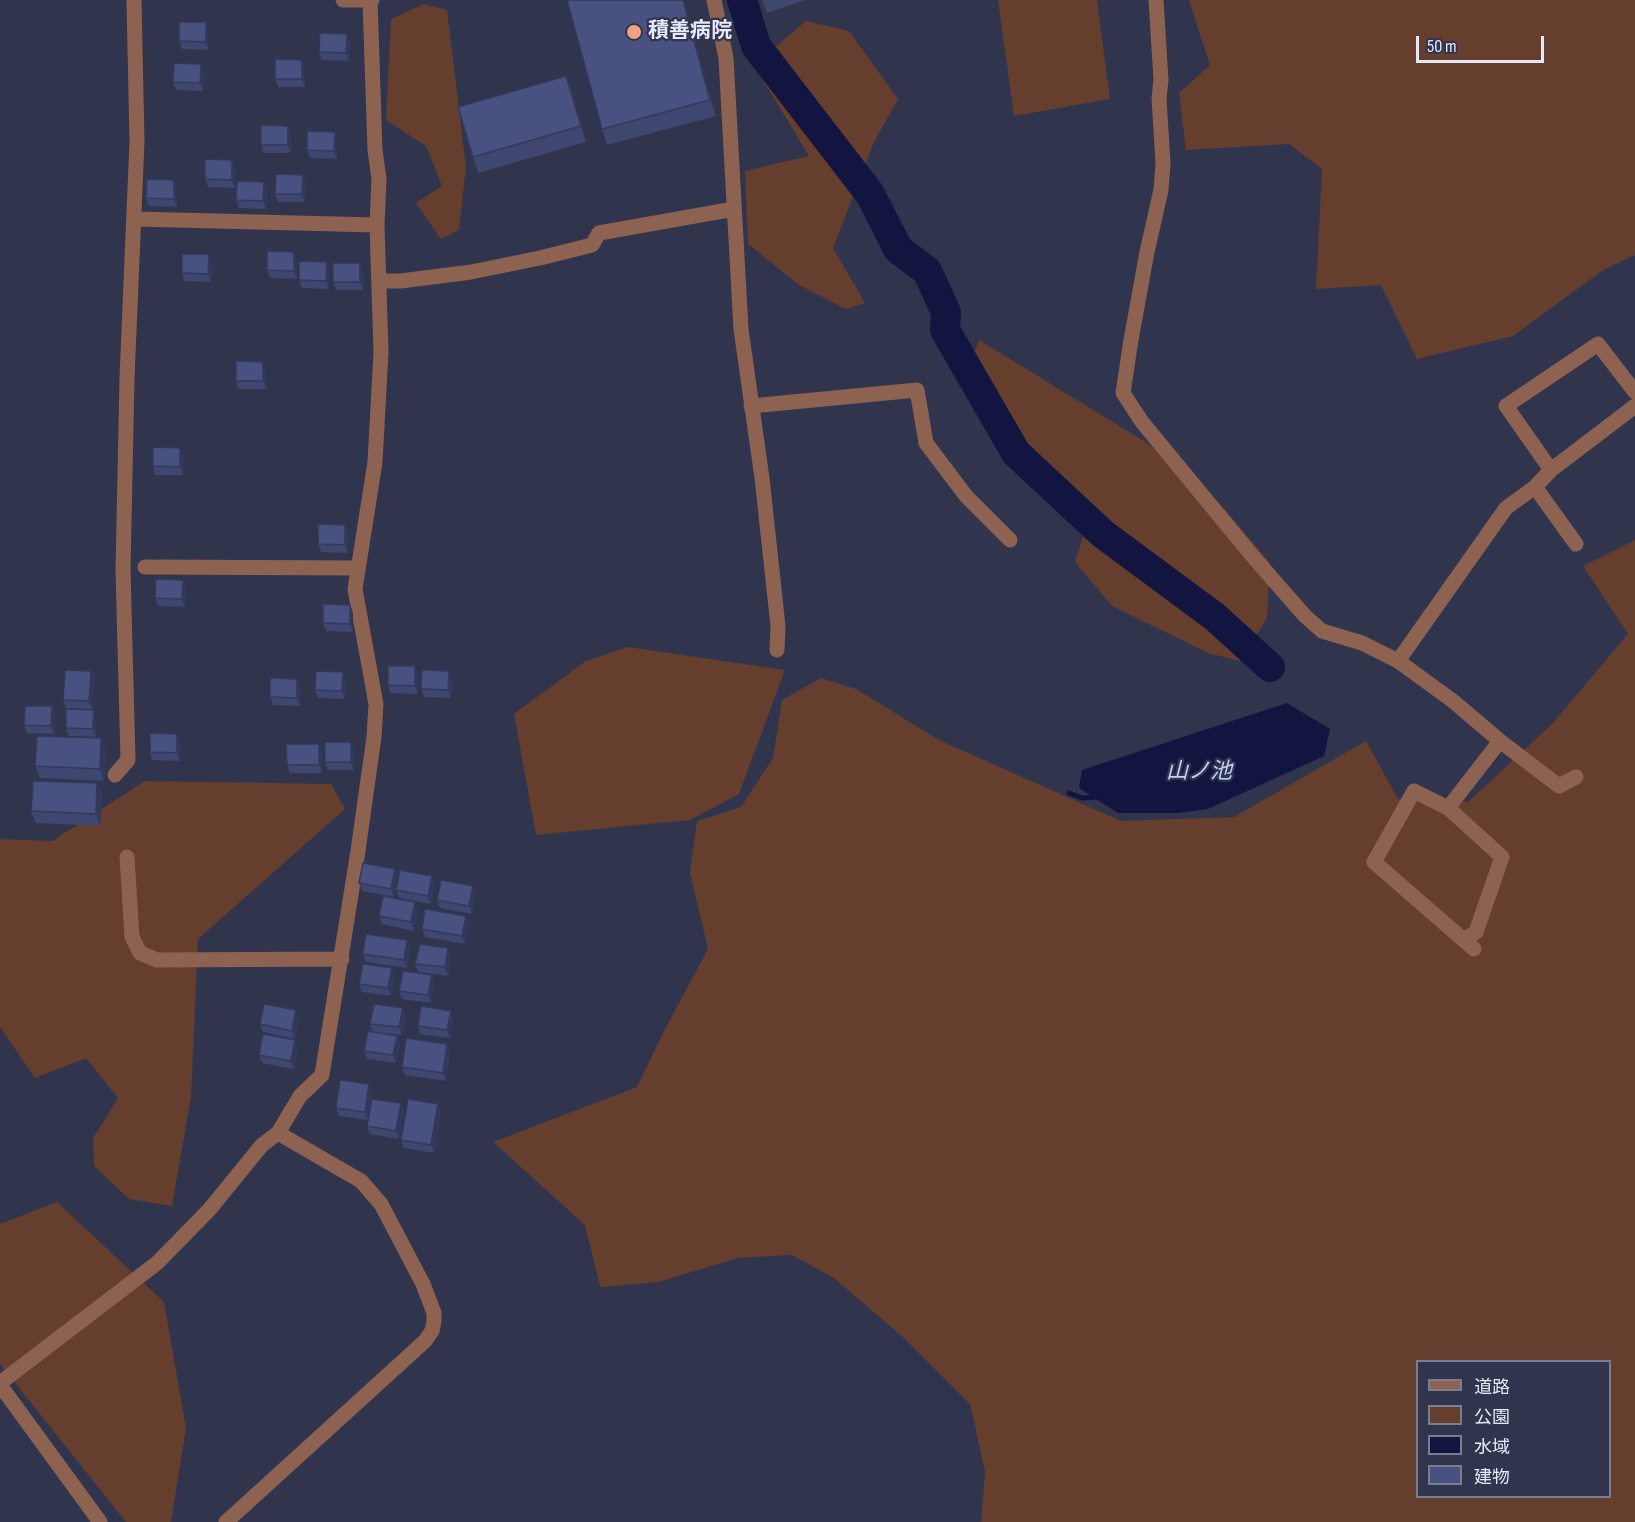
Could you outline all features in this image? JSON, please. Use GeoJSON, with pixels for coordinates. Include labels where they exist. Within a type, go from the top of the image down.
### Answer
{"type":"FeatureCollection","features":[{"type":"Feature","properties":{"kind":"street"},"geometry":{"type":"LineString","coordinates":[[115,775],[128,760],[123,570],[127,378],[137,141],[134,0]]}},
{"type":"Feature","properties":{"kind":"street"},"geometry":{"type":"LineString","coordinates":[[100,1522],[0,1384],[157,1263],[209,1210],[262,1145],[278,1133],[300,1096],[322,1075],[342,959],[374,737],[376,704],[356,589],[375,462],[381,352],[377,225],[379,179],[375,150],[371,0],[343,0]]}},
{"type":"Feature","properties":{"kind":"street"},"geometry":{"type":"LineString","coordinates":[[714,0],[726,58],[741,329],[762,478],[778,626],[777,650]]}},
{"type":"Feature","properties":{"kind":"street"},"geometry":{"type":"LineString","coordinates":[[1156,0],[1161,80],[1159,98],[1163,164],[1161,189],[1145,263],[1123,393],[1142,422],[1255,560],[1305,616],[1322,631],[1362,643],[1398,661],[1453,701],[1500,741],[1559,786],[1576,777]]}},
{"type":"Feature","properties":{"kind":"street"},"geometry":{"type":"LineString","coordinates":[[379,281],[471,272],[592,245],[599,233],[734,209]]}},
{"type":"Feature","properties":{"kind":"street"},"geometry":{"type":"LineString","coordinates":[[135,219],[377,225]]}},
{"type":"Feature","properties":{"kind":"street"},"geometry":{"type":"LineString","coordinates":[[1551,470],[1506,406],[1598,344],[1635,392]]}},
{"type":"Feature","properties":{"kind":"street"},"geometry":{"type":"LineString","coordinates":[[752,406],[917,390],[926,444],[966,496],[1010,540]]}},
{"type":"Feature","properties":{"kind":"street"},"geometry":{"type":"LineString","coordinates":[[1398,661],[1506,508],[1535,487],[1551,470],[1635,406]]}},
{"type":"Feature","properties":{"kind":"street"},"geometry":{"type":"LineString","coordinates":[[1535,487],[1576,544]]}},
{"type":"Feature","properties":{"kind":"street"},"geometry":{"type":"LineString","coordinates":[[144,567],[358,568]]}},
{"type":"Feature","properties":{"kind":"street"},"geometry":{"type":"LineString","coordinates":[[1448,808],[1500,741]]}},
{"type":"Feature","properties":{"kind":"street"},"geometry":{"type":"LineString","coordinates":[[1414,791],[1448,808],[1502,857],[1476,932],[1469,945],[1374,862],[1414,791]]}},
{"type":"Feature","properties":{"kind":"street"},"geometry":{"type":"LineString","coordinates":[[127,856],[132,937],[140,953],[157,960],[342,959]]}},
{"type":"Feature","properties":{"kind":"street"},"geometry":{"type":"LineString","coordinates":[[226,1522],[425,1341],[432,1331],[434,1321],[434,1313],[423,1284],[381,1204],[361,1181],[278,1133]]}},
{"type":"Feature","properties":{"kind":"green space"},"geometry":{"type":"Polygon","coordinates":[[[998,0],[1097,0],[1110,99],[1014,116],[998,0]]]}},
{"type":"Feature","properties":{"kind":"green space"},"geometry":{"type":"Polygon","coordinates":[[[1189,0],[1635,0],[1635,255],[1603,270],[1513,336],[1417,359],[1381,285],[1316,289],[1322,169],[1289,144],[1186,150],[1179,93],[1210,65],[1189,0]]]}},
{"type":"Feature","properties":{"kind":"green space"},"geometry":{"type":"Polygon","coordinates":[[[424,4],[447,10],[466,167],[459,230],[441,239],[416,203],[442,186],[426,146],[386,120],[391,19],[424,4]]]}},
{"type":"Feature","properties":{"kind":"green space"},"geometry":{"type":"Polygon","coordinates":[[[806,21],[849,31],[898,99],[874,142],[833,248],[865,303],[846,309],[799,285],[748,244],[745,171],[809,156],[754,65],[806,21]]]}},
{"type":"Feature","properties":{"kind":"green space"},"geometry":{"type":"Polygon","coordinates":[[[979,340],[1147,443],[1221,505],[1270,563],[1267,618],[1240,661],[1208,653],[1112,606],[1075,562],[1090,515],[961,389],[979,340]]]}},
{"type":"Feature","properties":{"kind":"green space"},"geometry":{"type":"Polygon","coordinates":[[[1635,540],[1635,1522],[981,1522],[985,1472],[970,1404],[904,1338],[834,1278],[792,1255],[738,1258],[658,1282],[600,1287],[585,1225],[493,1142],[637,1087],[708,949],[690,872],[697,821],[741,807],[773,758],[782,700],[821,678],[856,689],[939,740],[1121,821],[1234,817],[1366,741],[1398,799],[1468,802],[1552,724],[1628,634],[1583,566],[1635,540]]]}},
{"type":"Feature","properties":{"kind":"green space"},"geometry":{"type":"Polygon","coordinates":[[[628,647],[785,670],[739,794],[690,820],[536,835],[514,714],[586,661],[628,647]]]}},
{"type":"Feature","properties":{"kind":"green space"},"geometry":{"type":"Polygon","coordinates":[[[145,781],[331,784],[345,809],[198,939],[191,1097],[172,1206],[129,1199],[94,1166],[93,1138],[118,1098],[86,1058],[35,1078],[0,1027],[0,839],[52,841],[145,781]]]}},
{"type":"Feature","properties":{"kind":"green space"},"geometry":{"type":"Polygon","coordinates":[[[57,1202],[164,1302],[186,1428],[171,1522],[126,1522],[0,1364],[0,1224],[57,1202]]]}},
{"type":"Feature","properties":{"kind":"water","name":"山ノ池"},"geometry":{"type":"Polygon","coordinates":[[[1287,703],[1330,729],[1324,756],[1208,809],[1177,813],[1118,813],[1079,788],[1082,770],[1287,703]]]}},
{"type":"Feature","properties":{"kind":"building"},"geometry":{"type":"Polygon","coordinates":[[[567,0],[683,0],[710,100],[602,129],[567,0]]]}},
{"type":"Feature","properties":{"kind":"building"},"geometry":{"type":"Polygon","coordinates":[[[179,22],[206,22],[206,42],[179,41],[179,22]]]}},
{"type":"Feature","properties":{"kind":"building"},"geometry":{"type":"Polygon","coordinates":[[[320,33],[347,34],[346,53],[319,52],[320,33]]]}},
{"type":"Feature","properties":{"kind":"building"},"geometry":{"type":"Polygon","coordinates":[[[275,59],[302,60],[302,79],[275,79],[275,59]]]}},
{"type":"Feature","properties":{"kind":"building"},"geometry":{"type":"Polygon","coordinates":[[[174,63],[201,64],[200,83],[173,82],[174,63]]]}},
{"type":"Feature","properties":{"kind":"building"},"geometry":{"type":"Polygon","coordinates":[[[566,76],[581,126],[473,157],[458,107],[566,76]]]}},
{"type":"Feature","properties":{"kind":"building"},"geometry":{"type":"Polygon","coordinates":[[[261,125],[288,126],[288,145],[261,145],[261,125]]]}},
{"type":"Feature","properties":{"kind":"building"},"geometry":{"type":"Polygon","coordinates":[[[307,131],[335,132],[334,151],[307,150],[307,131]]]}},
{"type":"Feature","properties":{"kind":"building"},"geometry":{"type":"Polygon","coordinates":[[[205,159],[232,160],[232,180],[205,179],[205,159]]]}},
{"type":"Feature","properties":{"kind":"building"},"geometry":{"type":"Polygon","coordinates":[[[276,174],[303,175],[302,194],[275,194],[276,174]]]}},
{"type":"Feature","properties":{"kind":"building"},"geometry":{"type":"Polygon","coordinates":[[[147,179],[174,180],[174,199],[146,198],[147,179]]]}},
{"type":"Feature","properties":{"kind":"building"},"geometry":{"type":"Polygon","coordinates":[[[237,181],[264,182],[263,201],[236,200],[237,181]]]}},
{"type":"Feature","properties":{"kind":"building"},"geometry":{"type":"Polygon","coordinates":[[[267,251],[294,252],[294,271],[267,270],[267,251]]]}},
{"type":"Feature","properties":{"kind":"building"},"geometry":{"type":"Polygon","coordinates":[[[182,254],[209,254],[208,274],[182,273],[182,254]]]}},
{"type":"Feature","properties":{"kind":"building"},"geometry":{"type":"Polygon","coordinates":[[[299,261],[327,262],[326,281],[299,280],[299,261]]]}},
{"type":"Feature","properties":{"kind":"building"},"geometry":{"type":"Polygon","coordinates":[[[333,263],[360,263],[360,282],[333,282],[333,263]]]}},
{"type":"Feature","properties":{"kind":"building"},"geometry":{"type":"Polygon","coordinates":[[[236,361],[263,362],[263,381],[236,381],[236,361]]]}},
{"type":"Feature","properties":{"kind":"building"},"geometry":{"type":"Polygon","coordinates":[[[153,447],[180,448],[180,467],[153,466],[153,447]]]}},
{"type":"Feature","properties":{"kind":"building"},"geometry":{"type":"Polygon","coordinates":[[[318,524],[345,525],[345,545],[318,544],[318,524]]]}},
{"type":"Feature","properties":{"kind":"building"},"geometry":{"type":"Polygon","coordinates":[[[156,579],[183,580],[182,599],[155,598],[156,579]]]}},
{"type":"Feature","properties":{"kind":"building"},"geometry":{"type":"Polygon","coordinates":[[[323,604],[350,605],[350,624],[323,623],[323,604]]]}},
{"type":"Feature","properties":{"kind":"building"},"geometry":{"type":"Polygon","coordinates":[[[388,666],[415,666],[415,686],[388,685],[388,666]]]}},
{"type":"Feature","properties":{"kind":"building"},"geometry":{"type":"Polygon","coordinates":[[[65,670],[91,671],[89,701],[63,700],[65,670]]]}},
{"type":"Feature","properties":{"kind":"building"},"geometry":{"type":"Polygon","coordinates":[[[422,670],[449,671],[448,690],[421,689],[422,670]]]}},
{"type":"Feature","properties":{"kind":"building"},"geometry":{"type":"Polygon","coordinates":[[[316,671],[343,672],[342,691],[315,690],[316,671]]]}},
{"type":"Feature","properties":{"kind":"building"},"geometry":{"type":"Polygon","coordinates":[[[270,678],[297,679],[297,698],[270,697],[270,678]]]}},
{"type":"Feature","properties":{"kind":"building"},"geometry":{"type":"Polygon","coordinates":[[[25,706],[52,706],[51,726],[24,725],[25,706]]]}},
{"type":"Feature","properties":{"kind":"building"},"geometry":{"type":"Polygon","coordinates":[[[66,709],[94,710],[93,729],[66,728],[66,709]]]}},
{"type":"Feature","properties":{"kind":"building"},"geometry":{"type":"Polygon","coordinates":[[[150,733],[177,734],[177,753],[150,752],[150,733]]]}},
{"type":"Feature","properties":{"kind":"building"},"geometry":{"type":"Polygon","coordinates":[[[37,736],[101,738],[100,769],[35,766],[37,736]]]}},
{"type":"Feature","properties":{"kind":"building"},"geometry":{"type":"Polygon","coordinates":[[[325,742],[351,742],[351,762],[325,762],[325,742]]]}},
{"type":"Feature","properties":{"kind":"building"},"geometry":{"type":"Polygon","coordinates":[[[286,744],[319,744],[319,765],[287,765],[286,744]]]}},
{"type":"Feature","properties":{"kind":"building"},"geometry":{"type":"Polygon","coordinates":[[[33,781],[97,783],[96,814],[31,811],[33,781]]]}},
{"type":"Feature","properties":{"kind":"building"},"geometry":{"type":"Polygon","coordinates":[[[363,863],[395,869],[391,889],[359,883],[363,863]]]}},
{"type":"Feature","properties":{"kind":"building"},"geometry":{"type":"Polygon","coordinates":[[[400,870],[432,876],[428,896],[396,890],[400,870]]]}},
{"type":"Feature","properties":{"kind":"building"},"geometry":{"type":"Polygon","coordinates":[[[441,880],[473,886],[469,906],[437,900],[441,880]]]}},
{"type":"Feature","properties":{"kind":"building"},"geometry":{"type":"Polygon","coordinates":[[[383,896],[415,902],[411,922],[379,916],[383,896]]]}},
{"type":"Feature","properties":{"kind":"building"},"geometry":{"type":"Polygon","coordinates":[[[425,909],[466,916],[462,936],[422,929],[425,909]]]}},
{"type":"Feature","properties":{"kind":"building"},"geometry":{"type":"Polygon","coordinates":[[[366,934],[407,940],[404,960],[363,954],[366,934]]]}},
{"type":"Feature","properties":{"kind":"building"},"geometry":{"type":"Polygon","coordinates":[[[420,944],[448,948],[445,967],[415,964],[420,944]]]}},
{"type":"Feature","properties":{"kind":"building"},"geometry":{"type":"Polygon","coordinates":[[[363,964],[392,968],[388,988],[359,984],[363,964]]]}},
{"type":"Feature","properties":{"kind":"building"},"geometry":{"type":"Polygon","coordinates":[[[403,971],[432,975],[428,995],[399,991],[403,971]]]}},
{"type":"Feature","properties":{"kind":"building"},"geometry":{"type":"Polygon","coordinates":[[[264,1004],[296,1010],[292,1031],[260,1024],[264,1004]]]}},
{"type":"Feature","properties":{"kind":"building"},"geometry":{"type":"Polygon","coordinates":[[[374,1004],[403,1008],[399,1027],[370,1024],[374,1004]]]}},
{"type":"Feature","properties":{"kind":"building"},"geometry":{"type":"Polygon","coordinates":[[[421,1006],[451,1011],[447,1030],[418,1026],[421,1006]]]}},
{"type":"Feature","properties":{"kind":"building"},"geometry":{"type":"Polygon","coordinates":[[[368,1031],[397,1036],[393,1055],[364,1051],[368,1031]]]}},
{"type":"Feature","properties":{"kind":"building"},"geometry":{"type":"Polygon","coordinates":[[[263,1034],[295,1040],[291,1061],[259,1055],[263,1034]]]}},
{"type":"Feature","properties":{"kind":"building"},"geometry":{"type":"Polygon","coordinates":[[[406,1038],[447,1044],[443,1073],[402,1067],[406,1038]]]}},
{"type":"Feature","properties":{"kind":"building"},"geometry":{"type":"Polygon","coordinates":[[[340,1080],[369,1084],[365,1112],[336,1108],[340,1080]]]}},
{"type":"Feature","properties":{"kind":"building"},"geometry":{"type":"Polygon","coordinates":[[[372,1099],[401,1103],[396,1131],[367,1126],[372,1099]]]}},
{"type":"Feature","properties":{"kind":"building"},"geometry":{"type":"Polygon","coordinates":[[[408,1099],[438,1104],[431,1145],[401,1140],[408,1099]]]}},
{"type":"Feature","properties":{"kind":"waterway"},"geometry":{"type":"LineString","coordinates":[[742,0],[756,46],[870,194],[898,249],[927,271],[946,312],[945,330],[1016,453],[1103,534],[1215,617],[1270,667]]}},
{"type":"Feature","properties":{"kind":"waterway"},"geometry":{"type":"LineString","coordinates":[[1069,793],[1082,798],[1098,797]]}},
{"type":"Feature","properties":{"kind":"place","name":"積善病院"},"geometry":{"type":"Point","coordinates":[634,32]}}]}
